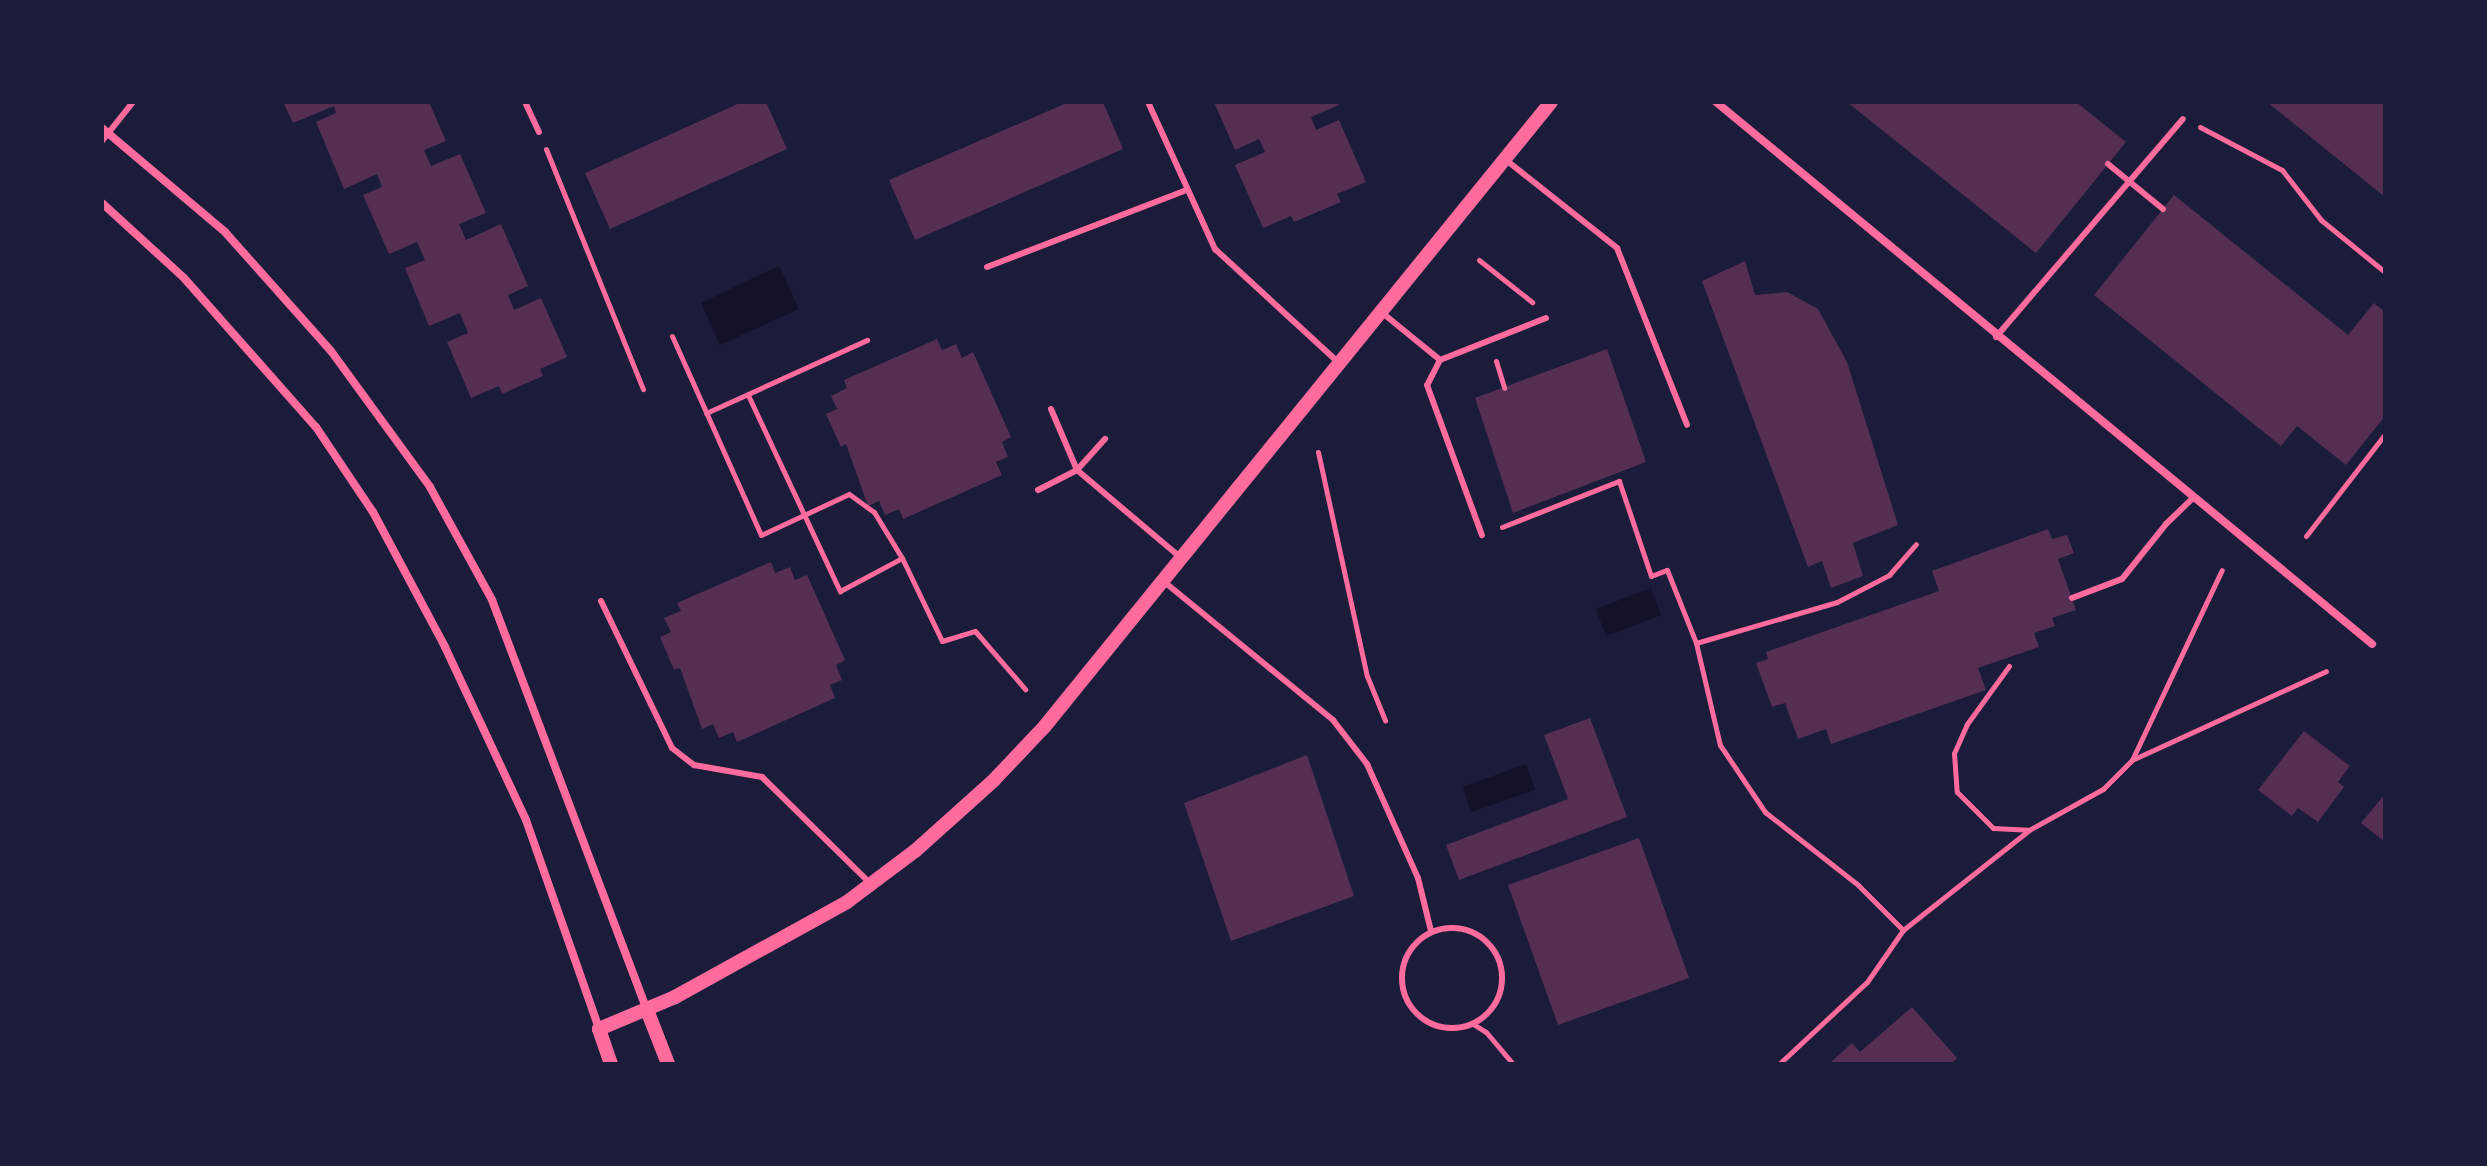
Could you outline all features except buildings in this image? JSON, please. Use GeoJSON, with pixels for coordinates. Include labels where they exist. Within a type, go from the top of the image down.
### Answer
{"type":"FeatureCollection","features":[{"type":"Feature","properties":{"kind":"street"},"geometry":{"type":"LineString","coordinates":[[599,1029],[647,1010],[788,937],[872,885],[957,816],[994,780],[1045,726],[1551,102]]}},
{"type":"Feature","properties":{"kind":"street"},"geometry":{"type":"LineString","coordinates":[[1716,102],[2192,499],[2372,644]]}},
{"type":"Feature","properties":{"kind":"street"},"geometry":{"type":"LineString","coordinates":[[104,134],[225,232],[331,351],[430,487],[492,600],[668,1064]]}},
{"type":"Feature","properties":{"kind":"street"},"geometry":{"type":"LineString","coordinates":[[102,203],[184,278],[316,427],[373,512],[445,647],[526,820],[611,1064]]}},
{"type":"Feature","properties":{"kind":"lane"},"geometry":{"type":"LineString","coordinates":[[104,134],[133,102]]}},
{"type":"Feature","properties":{"kind":"lane"},"geometry":{"type":"LineString","coordinates":[[525,102],[539,132]]}},
{"type":"Feature","properties":{"kind":"lane"},"geometry":{"type":"LineString","coordinates":[[1148,102],[1215,249],[1339,363]]}},
{"type":"Feature","properties":{"kind":"lane"},"geometry":{"type":"LineString","coordinates":[[1996,337],[2183,119]]}},
{"type":"Feature","properties":{"kind":"lane"},"geometry":{"type":"LineString","coordinates":[[1505,159],[1617,248],[1687,425]]}},
{"type":"Feature","properties":{"kind":"lane"},"geometry":{"type":"LineString","coordinates":[[2108,164],[2163,209]]}},
{"type":"Feature","properties":{"kind":"lane"},"geometry":{"type":"LineString","coordinates":[[987,267],[1187,190]]}},
{"type":"Feature","properties":{"kind":"lane"},"geometry":{"type":"LineString","coordinates":[[1380,311],[1440,360]]}},
{"type":"Feature","properties":{"kind":"lane"},"geometry":{"type":"LineString","coordinates":[[1482,535],[1427,385],[1440,360],[1543,319]]}},
{"type":"Feature","properties":{"kind":"lane"},"geometry":{"type":"LineString","coordinates":[[1051,409],[1077,470],[1181,558]]}},
{"type":"Feature","properties":{"kind":"lane"},"geometry":{"type":"LineString","coordinates":[[1038,490],[1077,470],[1105,439]]}},
{"type":"Feature","properties":{"kind":"lane"},"geometry":{"type":"LineString","coordinates":[[2072,598],[2122,579],[2166,524],[2192,499]]}},
{"type":"Feature","properties":{"kind":"lane"},"geometry":{"type":"LineString","coordinates":[[1162,580],[1333,720],[1367,764],[1418,878],[1431,931]]}},
{"type":"Feature","properties":{"kind":"lane"},"geometry":{"type":"LineString","coordinates":[[601,601],[672,748],[694,765],[762,777],[872,885]]}},
{"type":"Feature","properties":{"kind":"lane"},"geometry":{"type":"LineString","coordinates":[[1446,927],[1470,931],[1490,943],[1499,957],[1502,988],[1496,1003],[1473,1024],[1458,1028],[1427,1022],[1406,999],[1403,967],[1408,953],[1431,931],[1446,927]]}},
{"type":"Feature","properties":{"kind":"path"},"geometry":{"type":"LineString","coordinates":[[2183,119],[2282,170],[2321,220],[2385,272]]}},
{"type":"Feature","properties":{"kind":"path"},"geometry":{"type":"LineString","coordinates":[[539,132],[643,389]]}},
{"type":"Feature","properties":{"kind":"path"},"geometry":{"type":"LineString","coordinates":[[1479,260],[1531,300],[1543,319]]}},
{"type":"Feature","properties":{"kind":"path"},"geometry":{"type":"LineString","coordinates":[[672,336],[761,535],[849,494],[874,512],[902,558],[942,641],[975,631],[1025,689]]}},
{"type":"Feature","properties":{"kind":"path"},"geometry":{"type":"LineString","coordinates":[[706,413],[867,340]]}},
{"type":"Feature","properties":{"kind":"path"},"geometry":{"type":"LineString","coordinates":[[1490,341],[1504,388]]}},
{"type":"Feature","properties":{"kind":"path"},"geometry":{"type":"LineString","coordinates":[[748,395],[840,591],[902,558]]}},
{"type":"Feature","properties":{"kind":"path"},"geometry":{"type":"LineString","coordinates":[[2306,536],[2385,434]]}},
{"type":"Feature","properties":{"kind":"path"},"geometry":{"type":"LineString","coordinates":[[1318,452],[1367,676],[1385,720]]}},
{"type":"Feature","properties":{"kind":"path"},"geometry":{"type":"LineString","coordinates":[[1482,535],[1619,481],[1651,576],[1667,570],[1696,643],[1720,745],[1765,812],[1858,885],[1903,930]]}},
{"type":"Feature","properties":{"kind":"path"},"geometry":{"type":"LineString","coordinates":[[1543,502],[1546,510]]}},
{"type":"Feature","properties":{"kind":"path"},"geometry":{"type":"LineString","coordinates":[[1696,643],[1837,602],[1889,575],[1916,544]]}},
{"type":"Feature","properties":{"kind":"path"},"geometry":{"type":"LineString","coordinates":[[1779,1064],[1867,982],[1903,930],[1960,888],[2029,830],[2103,789],[2132,760],[2222,570]]}},
{"type":"Feature","properties":{"kind":"path"},"geometry":{"type":"LineString","coordinates":[[2009,666],[1967,724],[1954,753],[1957,792],[1993,828],[2029,830]]}},
{"type":"Feature","properties":{"kind":"path"},"geometry":{"type":"LineString","coordinates":[[2132,760],[2326,671]]}},
{"type":"Feature","properties":{"kind":"path"},"geometry":{"type":"LineString","coordinates":[[1473,1024],[1486,1032],[1513,1064]]}},
{"type":"Feature","properties":{"kind":"shaded area"},"geometry":{"type":"Polygon","coordinates":[[[779,266],[799,309],[720,345],[701,303],[779,266]]]}},
{"type":"Feature","properties":{"kind":"shaded area"},"geometry":{"type":"Polygon","coordinates":[[[1651,588],[1661,615],[1606,636],[1596,609],[1651,588]]]}},
{"type":"Feature","properties":{"kind":"shaded area"},"geometry":{"type":"Polygon","coordinates":[[[1526,764],[1535,790],[1471,812],[1463,787],[1526,764]]]}}]}
